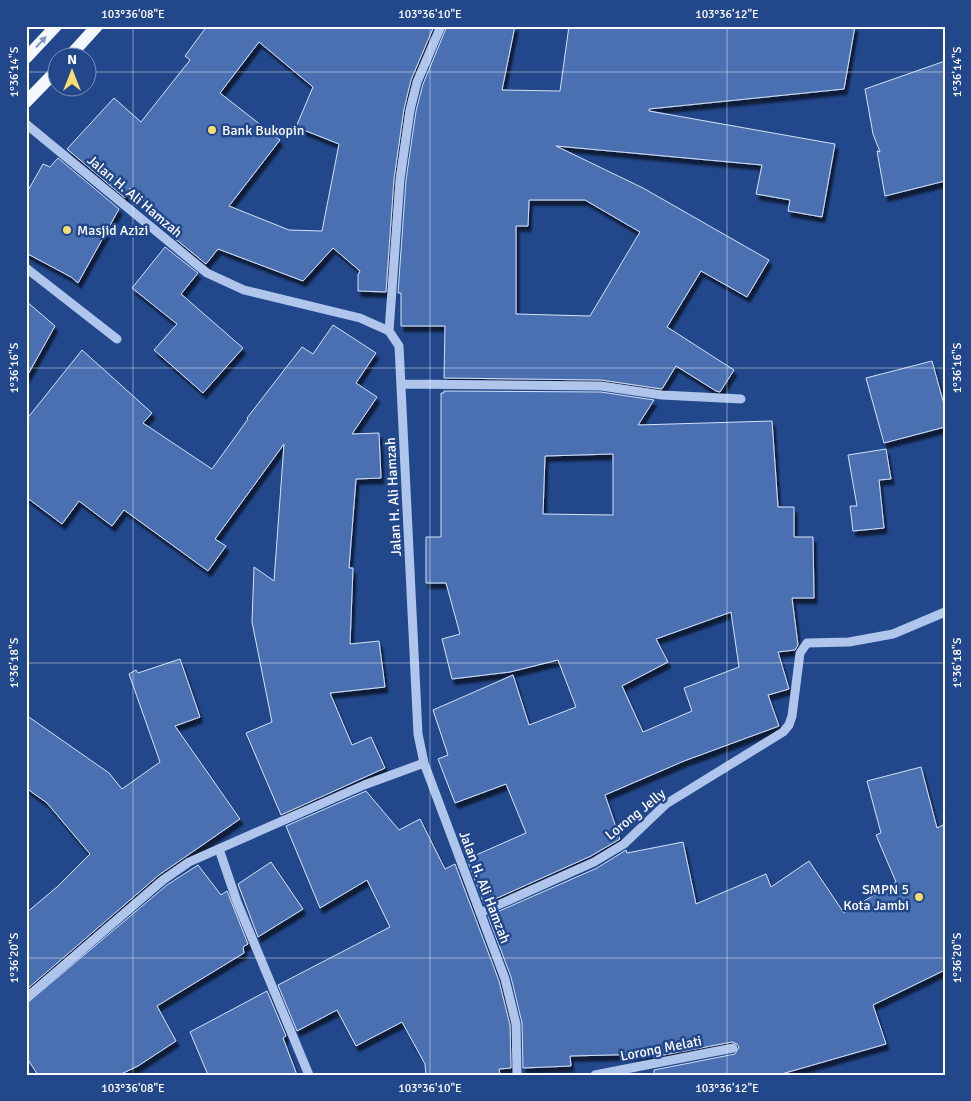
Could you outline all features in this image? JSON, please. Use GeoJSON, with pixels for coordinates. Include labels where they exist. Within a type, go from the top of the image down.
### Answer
{"type":"FeatureCollection","features":[{"type":"Feature","properties":{"kind":"main road"},"geometry":{"type":"LineString","coordinates":[[26,58],[56,26]]}},
{"type":"Feature","properties":{"kind":"main road"},"geometry":{"type":"LineString","coordinates":[[77,48],[97,26]]}},
{"type":"Feature","properties":{"kind":"main road"},"geometry":{"type":"LineString","coordinates":[[26,102],[48,79]]}},
{"type":"Feature","properties":{"kind":"street"},"geometry":{"type":"LineString","coordinates":[[389,331],[399,188],[410,110],[417,82],[440,26]]}},
{"type":"Feature","properties":{"kind":"street","name":"Jalan H. Ali Hamzah"},"geometry":{"type":"LineString","coordinates":[[26,124],[207,274],[244,290],[360,318],[389,331],[399,346],[418,734],[424,763],[505,979],[516,1024],[518,1075]]}},
{"type":"Feature","properties":{"kind":"street"},"geometry":{"type":"LineString","coordinates":[[26,268],[117,339]]}},
{"type":"Feature","properties":{"kind":"street"},"geometry":{"type":"LineString","coordinates":[[401,384],[601,386],[662,395],[741,399]]}},
{"type":"Feature","properties":{"kind":"street","name":"Lorong Jelly"},"geometry":{"type":"LineString","coordinates":[[480,913],[594,862],[624,844],[666,804],[783,732],[792,716],[802,647],[807,643],[849,642],[893,634],[945,612]]}},
{"type":"Feature","properties":{"kind":"street"},"geometry":{"type":"LineString","coordinates":[[26,998],[163,880],[189,862],[355,788],[424,763]]}},
{"type":"Feature","properties":{"kind":"street"},"geometry":{"type":"LineString","coordinates":[[219,849],[237,902],[309,1075]]}},
{"type":"Feature","properties":{"kind":"street","name":"Lorong Melati"},"geometry":{"type":"LineString","coordinates":[[595,1075],[733,1048]]}},
{"type":"Feature","properties":{"kind":"building"},"geometry":{"type":"Polygon","coordinates":[[[207,26],[434,26],[411,80],[404,109],[394,179],[386,292],[358,291],[358,275],[360,271],[333,248],[303,281],[218,249],[206,264],[173,237],[178,231],[130,188],[125,198],[67,149],[114,98],[141,122],[190,60],[185,56],[207,26]],[[259,42],[220,93],[280,140],[229,206],[289,230],[322,231],[339,144],[296,127],[313,87],[259,42]]]}},
{"type":"Feature","properties":{"kind":"building"},"geometry":{"type":"Polygon","coordinates":[[[447,26],[515,26],[502,90],[560,91],[569,26],[855,26],[844,89],[649,109],[649,111],[835,144],[822,217],[788,211],[790,200],[756,194],[762,165],[556,146],[643,188],[769,260],[747,297],[701,271],[667,327],[734,370],[720,392],[676,366],[662,389],[601,380],[444,378],[445,326],[401,326],[401,293],[398,293],[406,180],[416,111],[423,84],[447,26]],[[529,200],[528,226],[516,226],[516,314],[590,316],[640,232],[585,200],[529,200]]]}},
{"type":"Feature","properties":{"kind":"building"},"geometry":{"type":"Polygon","coordinates":[[[945,61],[945,181],[885,196],[877,151],[880,152],[873,134],[865,89],[945,61]]]}},
{"type":"Feature","properties":{"kind":"building","name":"Masjid Azizi"},"geometry":{"type":"Polygon","coordinates":[[[58,158],[119,209],[78,283],[71,277],[26,253],[26,194],[43,164],[50,167],[58,158]]]}},
{"type":"Feature","properties":{"kind":"building"},"geometry":{"type":"Polygon","coordinates":[[[165,247],[198,273],[181,294],[243,348],[203,393],[154,350],[177,324],[132,288],[165,247]]]}},
{"type":"Feature","properties":{"kind":"building"},"geometry":{"type":"Polygon","coordinates":[[[26,301],[55,326],[26,378],[26,301]]]}},
{"type":"Feature","properties":{"kind":"building"},"geometry":{"type":"Polygon","coordinates":[[[333,325],[376,353],[356,383],[377,397],[352,434],[379,433],[381,478],[356,479],[349,568],[353,568],[350,644],[379,641],[385,687],[330,693],[352,745],[371,737],[385,768],[281,815],[246,733],[272,722],[252,622],[254,567],[274,581],[284,444],[215,539],[226,546],[208,571],[124,510],[112,526],[79,501],[62,524],[26,497],[26,420],[82,350],[152,413],[143,423],[212,469],[247,418],[302,347],[313,354],[333,325]]]}},
{"type":"Feature","properties":{"kind":"building"},"geometry":{"type":"Polygon","coordinates":[[[932,361],[945,408],[945,427],[884,443],[866,378],[932,361]]]}},
{"type":"Feature","properties":{"kind":"building"},"geometry":{"type":"Polygon","coordinates":[[[444,391],[601,392],[654,400],[638,425],[772,421],[778,507],[794,507],[794,537],[813,537],[814,598],[792,598],[798,645],[795,650],[778,652],[789,689],[768,695],[779,726],[684,761],[605,795],[620,839],[591,856],[484,904],[467,859],[526,833],[506,784],[455,803],[438,759],[448,755],[433,710],[513,675],[529,725],[576,707],[558,660],[510,672],[452,679],[442,639],[460,634],[446,583],[426,583],[426,537],[441,537],[441,393],[444,393],[444,391]],[[613,454],[545,456],[543,514],[613,515],[613,454]],[[731,612],[656,639],[668,662],[622,686],[643,732],[692,711],[684,688],[739,667],[731,612]]]}},
{"type":"Feature","properties":{"kind":"building"},"geometry":{"type":"Polygon","coordinates":[[[886,449],[891,479],[879,480],[884,528],[853,531],[850,506],[857,506],[848,455],[886,449]]]}},
{"type":"Feature","properties":{"kind":"building"},"geometry":{"type":"Polygon","coordinates":[[[180,659],[200,717],[175,726],[240,819],[159,875],[26,990],[26,913],[57,887],[90,854],[47,803],[26,788],[26,715],[109,773],[122,789],[160,762],[129,674],[136,670],[138,673],[180,659]]]}},
{"type":"Feature","properties":{"kind":"building"},"geometry":{"type":"Polygon","coordinates":[[[921,767],[937,828],[945,824],[945,970],[873,1005],[886,1044],[778,1075],[654,1075],[654,1070],[735,1054],[739,1047],[732,1042],[653,1057],[652,1054],[570,1056],[571,1066],[523,1068],[522,1023],[511,977],[488,916],[597,868],[626,850],[627,853],[683,842],[696,904],[766,874],[771,887],[809,861],[844,913],[896,882],[876,835],[881,833],[867,781],[921,767]]]}},
{"type":"Feature","properties":{"kind":"building"},"geometry":{"type":"Polygon","coordinates":[[[366,791],[399,830],[420,819],[445,869],[455,864],[499,981],[510,1025],[511,1068],[499,1069],[500,1075],[426,1075],[425,1064],[402,1022],[356,1046],[337,1010],[297,1031],[278,985],[390,927],[367,880],[320,908],[286,826],[366,791]]]}},
{"type":"Feature","properties":{"kind":"building"},"geometry":{"type":"Polygon","coordinates":[[[271,862],[303,909],[258,937],[238,884],[271,862]]]}},
{"type":"Feature","properties":{"kind":"building"},"geometry":{"type":"Polygon","coordinates":[[[198,865],[221,895],[227,891],[248,944],[243,947],[244,953],[157,1006],[176,1041],[138,1066],[119,1075],[38,1075],[26,1057],[26,1004],[167,885],[198,865]]]}},
{"type":"Feature","properties":{"kind":"building"},"geometry":{"type":"Polygon","coordinates":[[[267,991],[286,1036],[283,1038],[297,1075],[208,1075],[190,1032],[267,991]]]}},
{"type":"Feature","properties":{"kind":"place","name":"Bank Bukopin"},"geometry":{"type":"Point","coordinates":[212,130]}},
{"type":"Feature","properties":{"kind":"place","name":"Masjid Azizi"},"geometry":{"type":"Point","coordinates":[67,230]}},
{"type":"Feature","properties":{"kind":"place","name":"SMPN 5 Kota Jambi"},"geometry":{"type":"Point","coordinates":[919,897]}}]}
